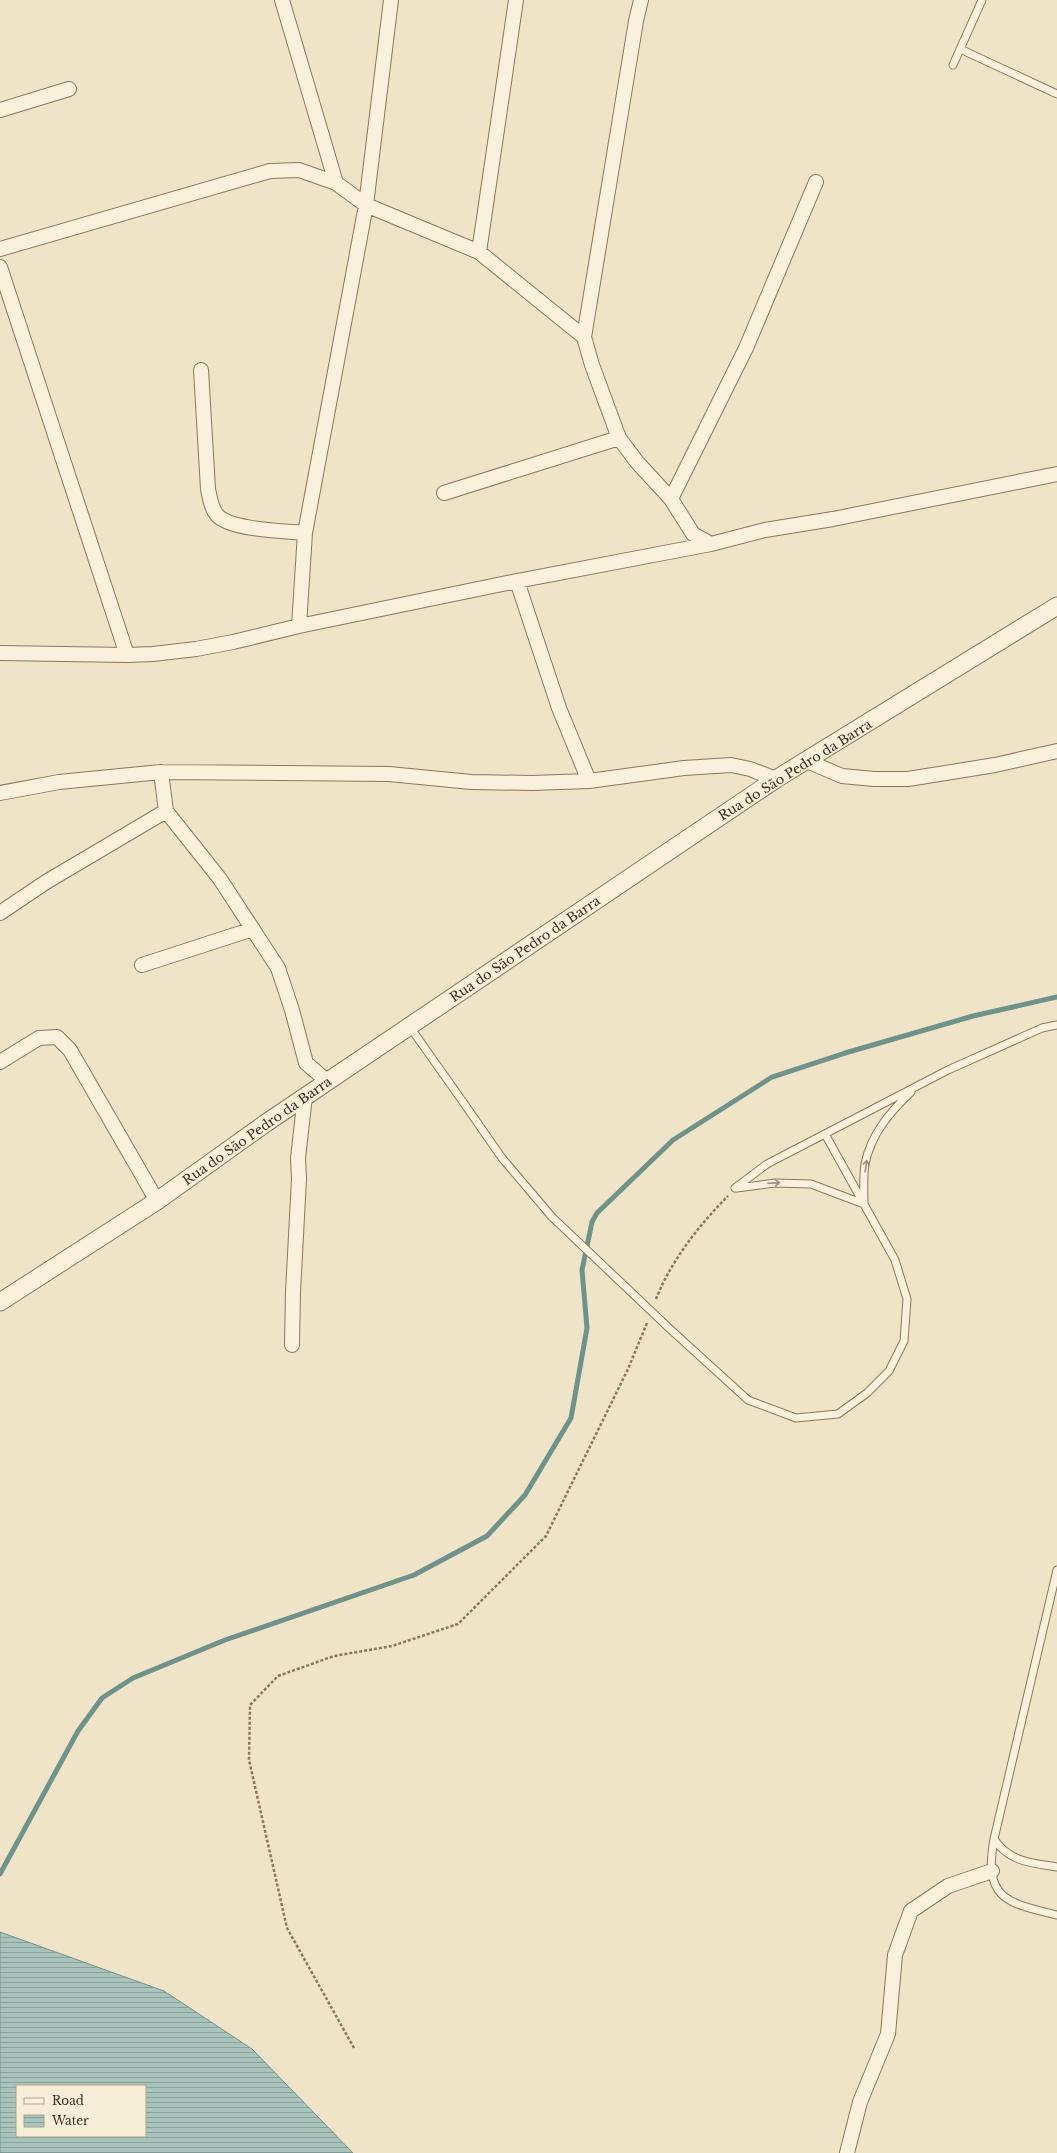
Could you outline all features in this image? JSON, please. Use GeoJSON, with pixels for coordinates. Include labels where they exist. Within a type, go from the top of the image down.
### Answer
{"type":"FeatureCollection","features":[{"type":"Feature","properties":{"kind":"street"},"geometry":{"type":"LineString","coordinates":[[282,0],[336,183]]}},
{"type":"Feature","properties":{"kind":"street"},"geometry":{"type":"LineString","coordinates":[[299,626],[305,533],[366,205],[391,0]]}},
{"type":"Feature","properties":{"kind":"street"},"geometry":{"type":"LineString","coordinates":[[479,252],[516,0]]}},
{"type":"Feature","properties":{"kind":"street"},"geometry":{"type":"LineString","coordinates":[[641,0],[636,21],[584,337],[592,365],[619,438],[671,499],[694,534],[712,544]]}},
{"type":"Feature","properties":{"kind":"street"},"geometry":{"type":"LineString","coordinates":[[0,110],[69,89]]}},
{"type":"Feature","properties":{"kind":"street"},"geometry":{"type":"LineString","coordinates":[[0,249],[270,171],[299,170],[336,183],[366,205],[479,252],[584,337]]}},
{"type":"Feature","properties":{"kind":"street"},"geometry":{"type":"LineString","coordinates":[[671,499],[746,348],[816,182]]}},
{"type":"Feature","properties":{"kind":"street"},"geometry":{"type":"LineString","coordinates":[[0,267],[127,655]]}},
{"type":"Feature","properties":{"kind":"street"},"geometry":{"type":"LineString","coordinates":[[201,370],[208,489],[211,504],[218,516],[227,522],[240,525],[305,533]]}},
{"type":"Feature","properties":{"kind":"street"},"geometry":{"type":"LineString","coordinates":[[444,493],[619,438]]}},
{"type":"Feature","properties":{"kind":"street"},"geometry":{"type":"LineString","coordinates":[[0,652],[127,655],[196,649],[264,636],[299,626],[517,581],[712,544],[765,530],[1057,474]]}},
{"type":"Feature","properties":{"kind":"street"},"geometry":{"type":"LineString","coordinates":[[517,581],[559,708],[589,780]]}},
{"type":"Feature","properties":{"kind":"street","name":"Rua do São Pedro da Barra"},"geometry":{"type":"LineString","coordinates":[[0,1302],[157,1201],[305,1096],[328,1082],[776,779],[1057,606]]}},
{"type":"Feature","properties":{"kind":"street"},"geometry":{"type":"LineString","coordinates":[[807,761],[842,776],[874,779],[908,779],[995,765],[1057,751]]}},
{"type":"Feature","properties":{"kind":"street"},"geometry":{"type":"LineString","coordinates":[[0,793],[59,782],[161,772],[389,774],[471,782],[532,783],[589,780],[684,768],[731,765],[750,768],[776,779]]}},
{"type":"Feature","properties":{"kind":"street"},"geometry":{"type":"LineString","coordinates":[[161,772],[166,811],[220,879],[278,968],[292,1010],[306,1062],[328,1082]]}},
{"type":"Feature","properties":{"kind":"street"},"geometry":{"type":"LineString","coordinates":[[0,913],[46,882],[166,811]]}},
{"type":"Feature","properties":{"kind":"street"},"geometry":{"type":"LineString","coordinates":[[142,965],[253,929]]}},
{"type":"Feature","properties":{"kind":"street"},"geometry":{"type":"LineString","coordinates":[[0,1062],[39,1038],[57,1036],[70,1050],[157,1201]]}},
{"type":"Feature","properties":{"kind":"street"},"geometry":{"type":"LineString","coordinates":[[292,1345],[293,1292],[299,1179],[298,1158],[305,1096]]}},
{"type":"Feature","properties":{"kind":"street"},"geometry":{"type":"LineString","coordinates":[[848,2153],[860,2102],[888,2034],[895,1955],[911,1910],[948,1886],[992,1871]]}},
{"type":"Feature","properties":{"kind":"lane"},"geometry":{"type":"LineString","coordinates":[[953,65],[982,0]]}},
{"type":"Feature","properties":{"kind":"lane"},"geometry":{"type":"LineString","coordinates":[[960,49],[1057,94]]}},
{"type":"Feature","properties":{"kind":"lane"},"geometry":{"type":"LineString","coordinates":[[735,1188],[767,1164],[948,1070],[1042,1028],[1057,1025]]}},
{"type":"Feature","properties":{"kind":"lane"},"geometry":{"type":"LineString","coordinates":[[410,1026],[502,1158],[552,1217],[670,1329],[748,1400],[796,1418],[838,1414],[867,1393],[889,1371],[904,1341],[907,1299],[895,1260],[825,1134]]}},
{"type":"Feature","properties":{"kind":"lane"},"geometry":{"type":"LineString","coordinates":[[864,1204],[865,1164],[878,1128],[894,1108],[917,1086]]}},
{"type":"Feature","properties":{"kind":"lane"},"geometry":{"type":"LineString","coordinates":[[735,1188],[776,1183],[811,1184],[864,1204]]}},
{"type":"Feature","properties":{"kind":"lane"},"geometry":{"type":"LineString","coordinates":[[1057,1570],[994,1839],[990,1862],[1000,1893],[1016,1905],[1057,1915]]}},
{"type":"Feature","properties":{"kind":"lane"},"geometry":{"type":"LineString","coordinates":[[994,1839],[1002,1851],[1025,1862],[1057,1867]]}},
{"type":"Feature","properties":{"kind":"path"},"geometry":{"type":"LineString","coordinates":[[653,1306],[661,1285],[702,1223],[735,1188]]}},
{"type":"Feature","properties":{"kind":"path"},"geometry":{"type":"LineString","coordinates":[[354,2048],[288,1928],[249,1760],[250,1705],[278,1676],[334,1656],[392,1646],[458,1624],[546,1536],[628,1369],[648,1320]]}},
{"type":"Feature","properties":{"kind":"water"},"geometry":{"type":"Polygon","coordinates":[[[0,1932],[164,1991],[252,2049],[353,2153],[0,2153],[0,1932]]]}},
{"type":"Feature","properties":{"kind":"waterway"},"geometry":{"type":"LineString","coordinates":[[0,1874],[78,1731],[102,1698],[133,1678],[225,1640],[414,1575],[487,1536],[525,1495],[571,1418],[587,1328],[582,1270],[592,1222],[597,1213],[673,1140],[772,1077],[845,1053],[973,1016],[1057,997]]}}]}
